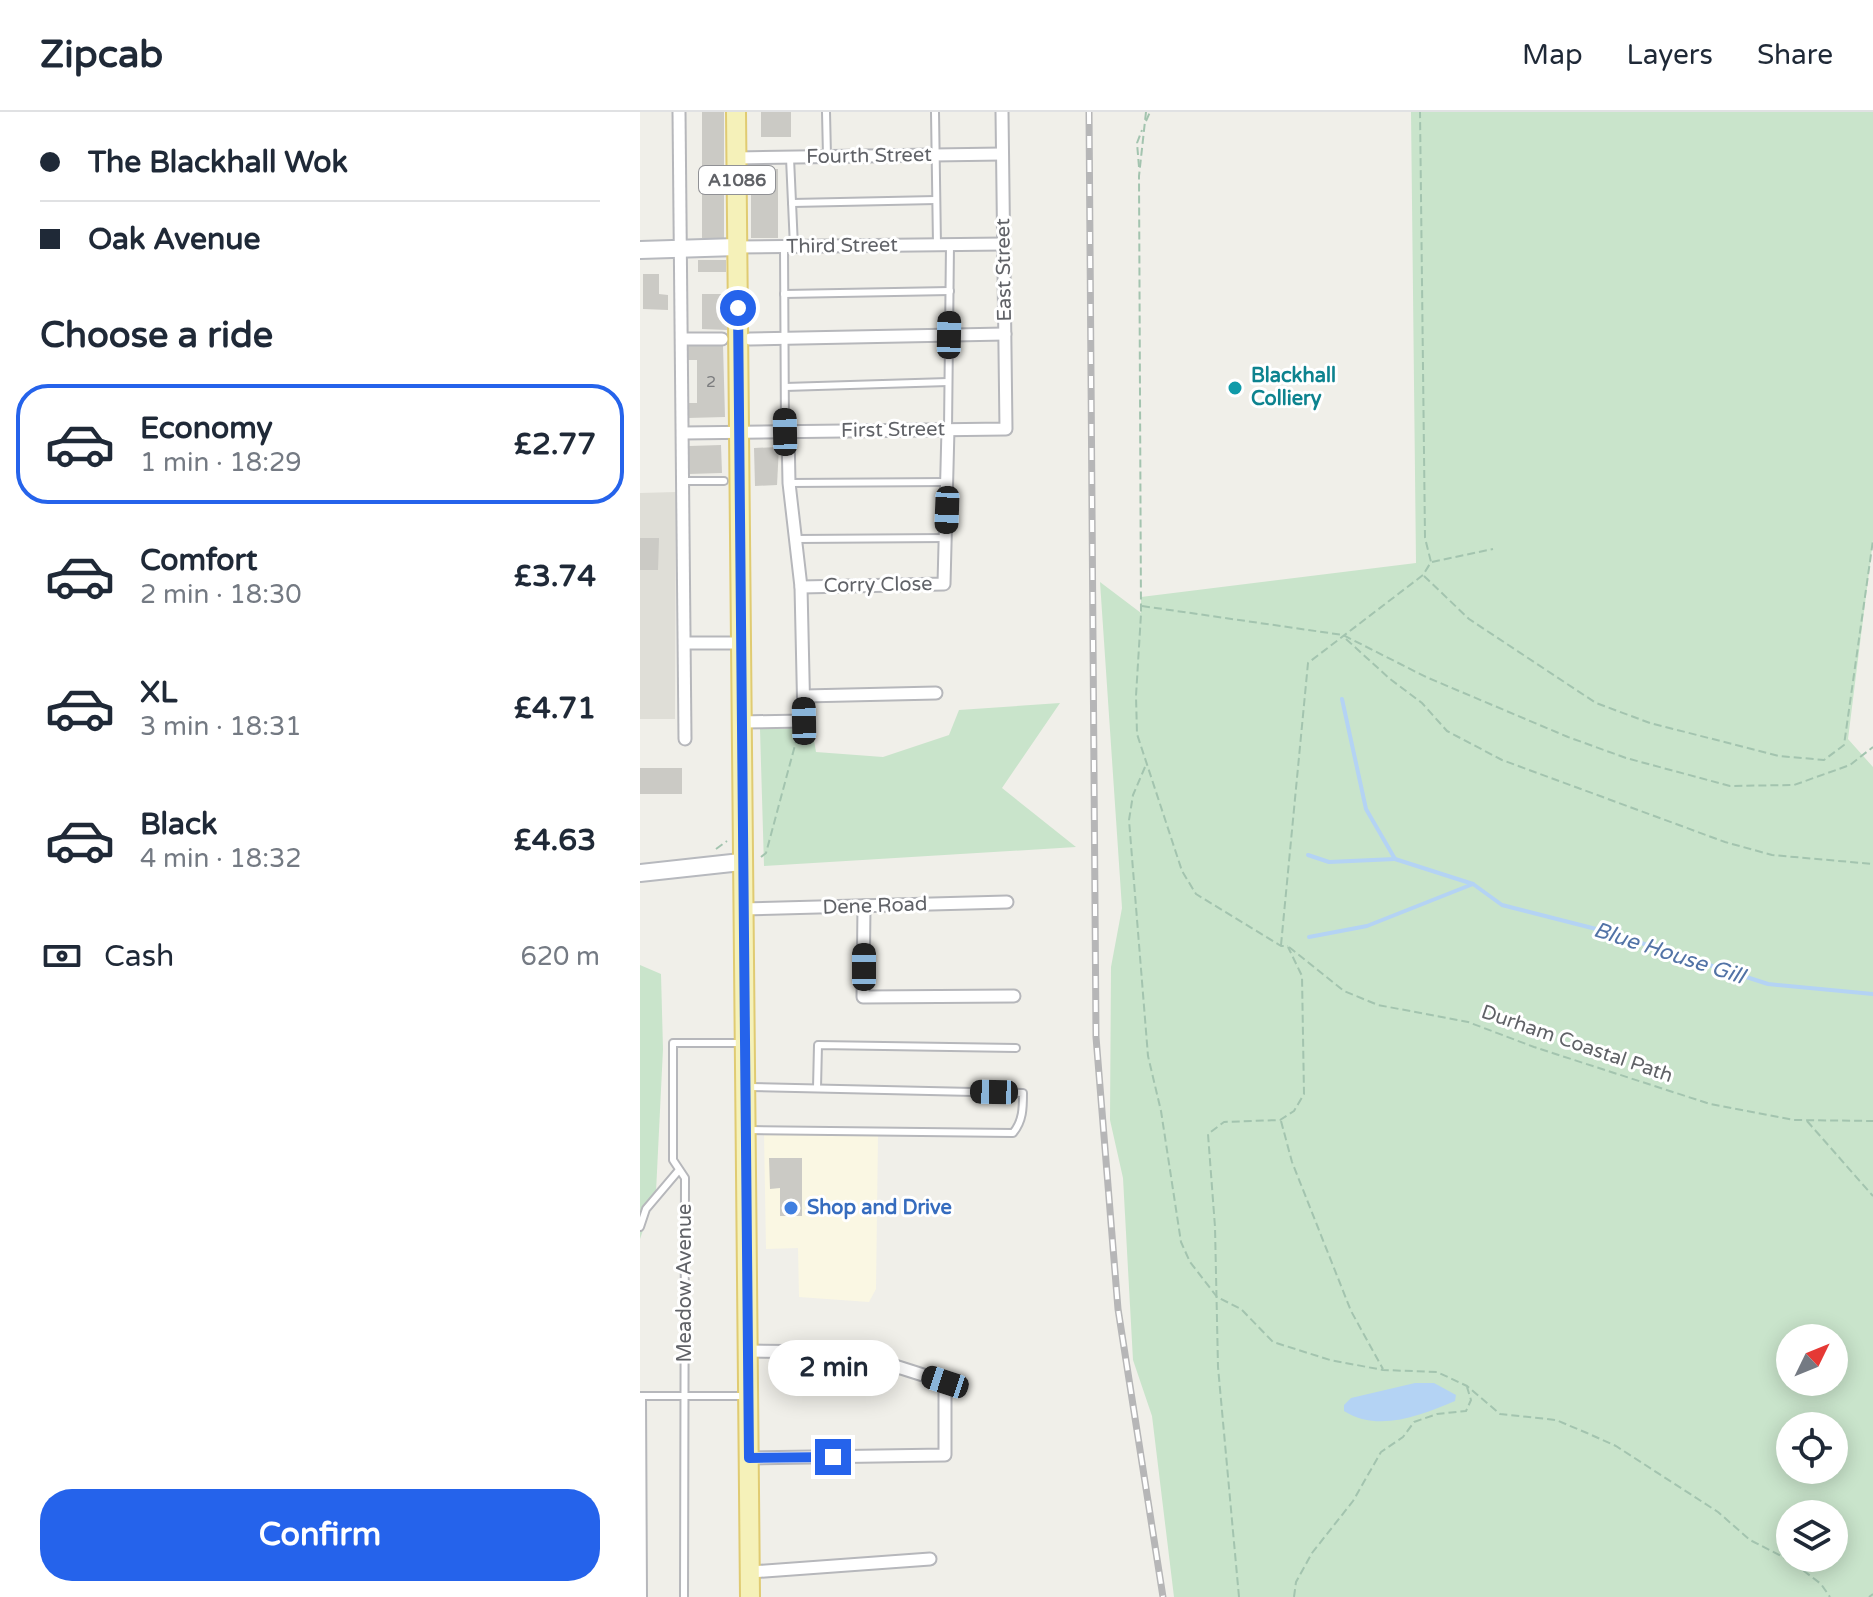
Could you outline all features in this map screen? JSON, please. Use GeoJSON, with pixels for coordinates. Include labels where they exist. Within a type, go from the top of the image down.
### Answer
{"type":"FeatureCollection","features":[{"type":"Feature","properties":{"kind":"main road","name":"A1086"},"geometry":{"type":"LineString","coordinates":[[736,112],[750,1597]]}},
{"type":"Feature","properties":{"kind":"main road","name":"Third Street"},"geometry":{"type":"LineString","coordinates":[[640,250],[737,247]]}},
{"type":"Feature","properties":{"kind":"main road"},"geometry":{"type":"LineString","coordinates":[[640,873],[741,862]]}},
{"type":"Feature","properties":{"kind":"street"},"geometry":{"type":"LineString","coordinates":[[679,112],[685,739]]}},
{"type":"Feature","properties":{"kind":"street","name":"East Street"},"geometry":{"type":"LineString","coordinates":[[1002,112],[1006,429]]}},
{"type":"Feature","properties":{"kind":"street","name":"Fourth Street"},"geometry":{"type":"LineString","coordinates":[[737,158],[1002,154]]}},
{"type":"Feature","properties":{"kind":"street","name":"Third Street"},"geometry":{"type":"LineString","coordinates":[[737,247],[1004,244]]}},
{"type":"Feature","properties":{"kind":"street"},"geometry":{"type":"LineString","coordinates":[[750,339],[1005,334]]}},
{"type":"Feature","properties":{"kind":"street"},"geometry":{"type":"LineString","coordinates":[[682,339],[722,339]]}},
{"type":"Feature","properties":{"kind":"street","name":"Corry Close"},"geometry":{"type":"LineString","coordinates":[[801,587],[944,584],[948,429]]}},
{"type":"Feature","properties":{"kind":"street","name":"First Street"},"geometry":{"type":"LineString","coordinates":[[683,433],[1006,429]]}},
{"type":"Feature","properties":{"kind":"street","name":"Corry Close"},"geometry":{"type":"LineString","coordinates":[[786,432],[801,587],[804,721],[799,721]]}},
{"type":"Feature","properties":{"kind":"street"},"geometry":{"type":"LineString","coordinates":[[686,643],[740,643]]}},
{"type":"Feature","properties":{"kind":"street"},"geometry":{"type":"LineString","coordinates":[[804,696],[936,693]]}},
{"type":"Feature","properties":{"kind":"street"},"geometry":{"type":"LineString","coordinates":[[740,722],[799,721]]}},
{"type":"Feature","properties":{"kind":"street","name":"Dene Road"},"geometry":{"type":"LineString","coordinates":[[742,909],[1007,902]]}},
{"type":"Feature","properties":{"kind":"street"},"geometry":{"type":"LineString","coordinates":[[864,906],[863,997],[1014,996]]}},
{"type":"Feature","properties":{"kind":"street"},"geometry":{"type":"LineString","coordinates":[[748,1351],[851,1352],[945,1382],[945,1455],[749,1458]]}},
{"type":"Feature","properties":{"kind":"street"},"geometry":{"type":"LineString","coordinates":[[751,1572],[930,1559]]}},
{"type":"Feature","properties":{"kind":"lane"},"geometry":{"type":"LineString","coordinates":[[826,112],[827,157]]}},
{"type":"Feature","properties":{"kind":"lane"},"geometry":{"type":"LineString","coordinates":[[935,112],[937,245]]}},
{"type":"Feature","properties":{"kind":"lane"},"geometry":{"type":"LineString","coordinates":[[786,432],[784,294],[792,203],[790,157]]}},
{"type":"Feature","properties":{"kind":"lane"},"geometry":{"type":"LineString","coordinates":[[792,203],[936,200]]}},
{"type":"Feature","properties":{"kind":"lane"},"geometry":{"type":"LineString","coordinates":[[948,429],[950,245]]}},
{"type":"Feature","properties":{"kind":"lane"},"geometry":{"type":"LineString","coordinates":[[784,294],[950,291]]}},
{"type":"Feature","properties":{"kind":"lane"},"geometry":{"type":"LineString","coordinates":[[785,387],[948,382]]}},
{"type":"Feature","properties":{"kind":"lane"},"geometry":{"type":"LineString","coordinates":[[684,481],[724,481]]}},
{"type":"Feature","properties":{"kind":"lane"},"geometry":{"type":"LineString","coordinates":[[789,483],[948,482]]}},
{"type":"Feature","properties":{"kind":"lane"},"geometry":{"type":"LineString","coordinates":[[796,539],[946,538]]}},
{"type":"Feature","properties":{"kind":"lane","name":"Meadow Avenue"},"geometry":{"type":"LineString","coordinates":[[684,1597],[685,1178],[673,1160],[673,1043],[744,1043]]}},
{"type":"Feature","properties":{"kind":"lane"},"geometry":{"type":"LineString","coordinates":[[817,1088],[818,1045],[1016,1048]]}},
{"type":"Feature","properties":{"kind":"lane"},"geometry":{"type":"LineString","coordinates":[[744,1087],[1023,1093],[1023,1109],[1019,1125],[1013,1133],[745,1130]]}},
{"type":"Feature","properties":{"kind":"lane"},"geometry":{"type":"LineString","coordinates":[[640,1227],[643,1208],[679,1170]]}},
{"type":"Feature","properties":{"kind":"lane"},"geometry":{"type":"LineString","coordinates":[[643,1597],[641,1396],[749,1396]]}},
{"type":"Feature","properties":{"kind":"path"},"geometry":{"type":"LineString","coordinates":[[1148,112],[1137,143],[1141,606],[1137,734],[1145,767],[1182,871],[1196,894],[1281,946],[1288,946],[1302,976],[1304,1094],[1294,1111],[1280,1120],[1224,1122],[1208,1134],[1218,1367],[1239,1597]]}},
{"type":"Feature","properties":{"kind":"path"},"geometry":{"type":"LineString","coordinates":[[1281,946],[1308,663],[1423,575],[1431,562],[1425,538],[1420,112]]}},
{"type":"Feature","properties":{"kind":"path"},"geometry":{"type":"LineString","coordinates":[[1423,575],[1469,619],[1596,703],[1650,723],[1779,756],[1824,760],[1844,745],[1873,540]]}},
{"type":"Feature","properties":{"kind":"path"},"geometry":{"type":"LineString","coordinates":[[1431,562],[1493,549]]}},
{"type":"Feature","properties":{"kind":"path"},"geometry":{"type":"LineString","coordinates":[[1141,606],[1343,635],[1475,699],[1568,737],[1626,758],[1715,782],[1794,785],[1850,765],[1873,747]]}},
{"type":"Feature","properties":{"kind":"path"},"geometry":{"type":"LineString","coordinates":[[1343,635],[1390,679],[1422,703],[1447,731],[1502,760],[1725,842],[1772,855],[1873,864]]}},
{"type":"Feature","properties":{"kind":"path"},"geometry":{"type":"LineString","coordinates":[[741,862],[766,853],[799,721]]}},
{"type":"Feature","properties":{"kind":"path"},"geometry":{"type":"LineString","coordinates":[[1145,767],[1133,795],[1129,820],[1148,1056],[1161,1111],[1181,1242],[1190,1262],[1217,1297],[1241,1309],[1273,1342],[1330,1360],[1383,1370],[1437,1372],[1467,1386],[1500,1414],[1556,1420],[1616,1446],[1718,1512],[1750,1540],[1791,1561],[1821,1584],[1830,1597]]}},
{"type":"Feature","properties":{"kind":"path","name":"Durham Coastal Path"},"geometry":{"type":"LineString","coordinates":[[1288,946],[1344,991],[1378,1005],[1468,1022],[1534,1047],[1710,1104],[1806,1120],[1873,1121]]}},
{"type":"Feature","properties":{"kind":"path"},"geometry":{"type":"LineString","coordinates":[[1280,1120],[1292,1162],[1351,1311],[1383,1370]]}},
{"type":"Feature","properties":{"kind":"path"},"geometry":{"type":"LineString","coordinates":[[1806,1120],[1873,1196]]}},
{"type":"Feature","properties":{"kind":"path"},"geometry":{"type":"LineString","coordinates":[[1294,1597],[1296,1582],[1312,1553],[1353,1501],[1381,1452],[1403,1437],[1414,1422],[1437,1414],[1466,1411],[1471,1400],[1467,1386]]}},
{"type":"Feature","properties":{"kind":"shaded area"},"geometry":{"type":"Polygon","coordinates":[[[676,492],[675,719],[640,719],[640,493],[676,492]]]}},
{"type":"Feature","properties":{"kind":"shaded area"},"geometry":{"type":"Polygon","coordinates":[[[764,1133],[878,1134],[876,1289],[869,1302],[799,1297],[798,1248],[766,1249],[764,1133]]]}},
{"type":"Feature","properties":{"kind":"green space"},"geometry":{"type":"Polygon","coordinates":[[[1411,112],[1873,112],[1873,540],[1848,739],[1873,767],[1873,1597],[1174,1597],[1152,1416],[1133,1360],[1123,1178],[1110,1120],[1111,967],[1122,908],[1100,582],[1141,613],[1141,597],[1416,563],[1411,112]]]}},
{"type":"Feature","properties":{"kind":"green space"},"geometry":{"type":"Polygon","coordinates":[[[1060,703],[1002,788],[1076,847],[764,866],[760,729],[812,728],[816,752],[883,757],[949,735],[959,710],[1060,703]]]}},
{"type":"Feature","properties":{"kind":"green space"},"geometry":{"type":"Polygon","coordinates":[[[640,965],[661,974],[663,1049],[656,1192],[640,1239],[640,965]]]}},
{"type":"Feature","properties":{"kind":"water"},"geometry":{"type":"Polygon","coordinates":[[[1415,1383],[1434,1383],[1456,1395],[1455,1401],[1400,1420],[1371,1421],[1344,1411],[1344,1405],[1351,1398],[1415,1383]]]}},
{"type":"Feature","properties":{"kind":"building"},"geometry":{"type":"Polygon","coordinates":[[[702,112],[724,112],[724,238],[702,238],[702,112]]]}},
{"type":"Feature","properties":{"kind":"building"},"geometry":{"type":"Polygon","coordinates":[[[761,112],[791,112],[791,137],[761,137],[761,112]]]}},
{"type":"Feature","properties":{"kind":"building"},"geometry":{"type":"Polygon","coordinates":[[[751,169],[778,169],[778,238],[751,238],[751,169]]]}},
{"type":"Feature","properties":{"kind":"building"},"geometry":{"type":"Polygon","coordinates":[[[698,260],[726,260],[726,272],[698,272],[698,260]]]}},
{"type":"Feature","properties":{"kind":"building"},"geometry":{"type":"Polygon","coordinates":[[[643,274],[659,274],[659,294],[668,295],[668,310],[643,309],[643,274]]]}},
{"type":"Feature","properties":{"kind":"building"},"geometry":{"type":"Polygon","coordinates":[[[702,294],[727,294],[727,330],[702,329],[702,294]]]}},
{"type":"Feature","properties":{"kind":"building"},"geometry":{"type":"Polygon","coordinates":[[[723,345],[725,417],[688,418],[688,403],[697,403],[697,360],[687,360],[687,346],[723,345]]]}},
{"type":"Feature","properties":{"kind":"building"},"geometry":{"type":"Polygon","coordinates":[[[721,445],[722,473],[689,474],[689,446],[721,445]]]}},
{"type":"Feature","properties":{"kind":"building"},"geometry":{"type":"Polygon","coordinates":[[[779,447],[777,485],[755,486],[754,448],[779,447]]]}},
{"type":"Feature","properties":{"kind":"building"},"geometry":{"type":"Polygon","coordinates":[[[640,538],[659,538],[658,570],[640,570],[640,538]]]}},
{"type":"Feature","properties":{"kind":"building"},"geometry":{"type":"Polygon","coordinates":[[[640,768],[682,768],[682,794],[640,794],[640,768]]]}},
{"type":"Feature","properties":{"kind":"building"},"geometry":{"type":"Polygon","coordinates":[[[769,1158],[802,1158],[802,1216],[780,1216],[780,1188],[770,1189],[769,1158]]]}},
{"type":"Feature","properties":{"kind":"waterway","name":"Blue House Gill"},"geometry":{"type":"LineString","coordinates":[[1342,699],[1366,809],[1395,859],[1473,884],[1502,905],[1604,931],[1768,984],[1873,994]]}},
{"type":"Feature","properties":{"kind":"waterway","name":"Blue House Gill"},"geometry":{"type":"LineString","coordinates":[[1308,855],[1329,862],[1395,859]]}},
{"type":"Feature","properties":{"kind":"waterway","name":"Blue House Gill"},"geometry":{"type":"LineString","coordinates":[[1309,937],[1367,926],[1473,884]]}},
{"type":"Feature","properties":{"kind":"railway"},"geometry":{"type":"LineString","coordinates":[[1089,112],[1096,1037],[1118,1309],[1163,1597]]}},
{"type":"Feature","properties":{"kind":"place","name":"Blackhall Colliery"},"geometry":{"type":"Point","coordinates":[1235,388]}},
{"type":"Feature","properties":{"kind":"place","name":"Shop and Drive"},"geometry":{"type":"Point","coordinates":[791,1208]}},
{"type":"Feature","properties":{"kind":"route"},"geometry":{"type":"LineString","coordinates":[[738,308],[749,1458],[833,1457]]}}]}
